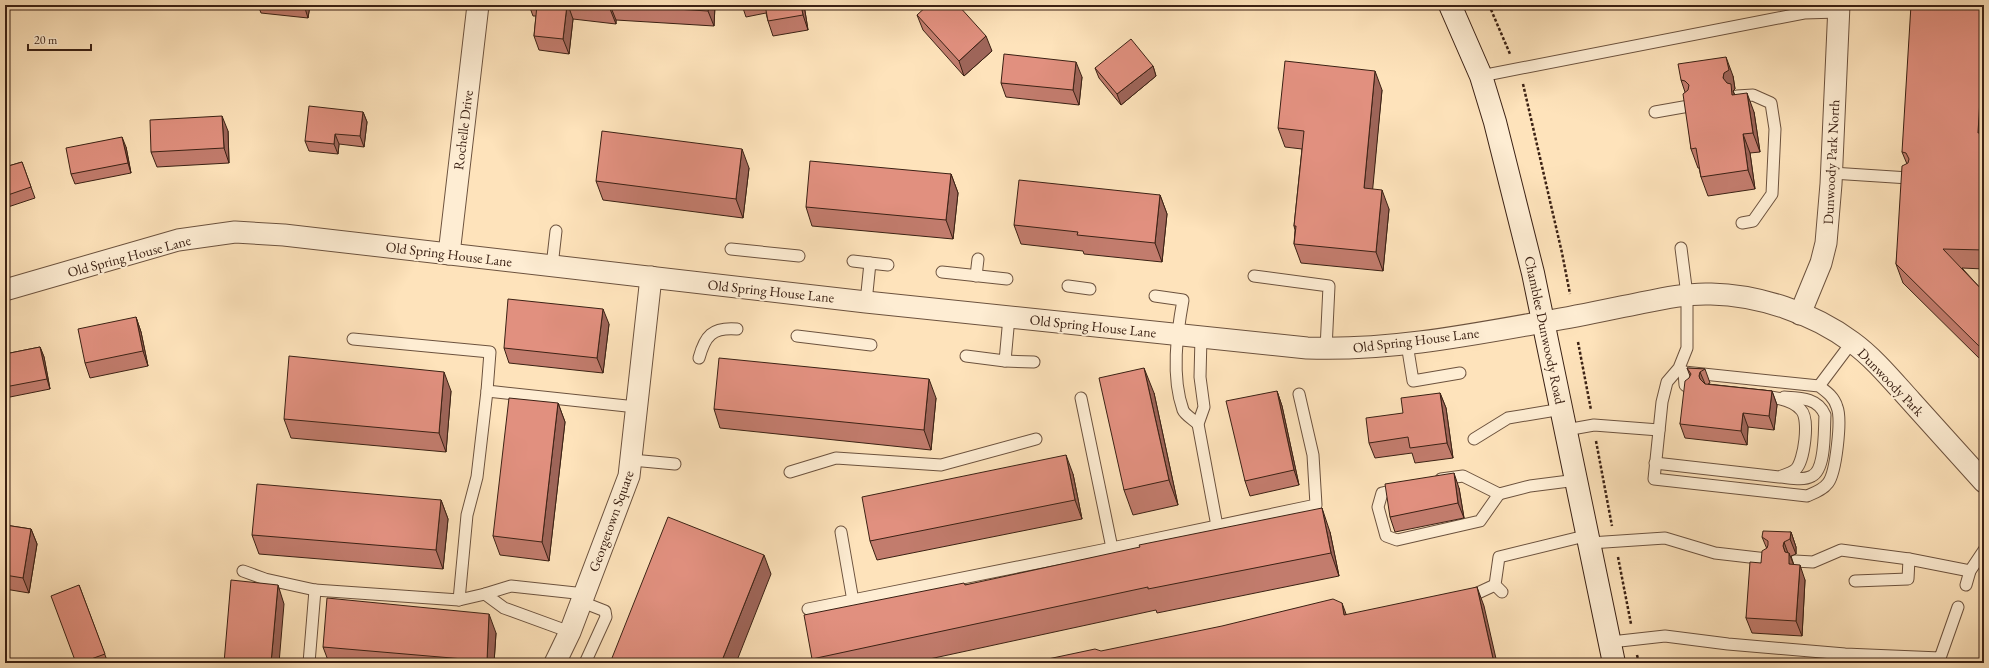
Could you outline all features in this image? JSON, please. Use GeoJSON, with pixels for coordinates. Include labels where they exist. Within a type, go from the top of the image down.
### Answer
{"type":"FeatureCollection","features":[{"type":"Feature","properties":{"kind":"street","name":"Rochelle Drive"},"geometry":{"type":"LineString","coordinates":[[448,254],[478,5]]}},
{"type":"Feature","properties":{"kind":"street","name":"Chamblee Dunwoody Road"},"geometry":{"type":"LineString","coordinates":[[1450,5],[1480,76],[1496,122],[1544,322],[1611,642],[1614,663]]}},
{"type":"Feature","properties":{"kind":"street","name":"Dunwoody Park North"},"geometry":{"type":"LineString","coordinates":[[1800,314],[1819,269],[1826,243],[1832,173],[1838,9]]}},
{"type":"Feature","properties":{"kind":"street","name":"Old Spring House Lane"},"geometry":{"type":"LineString","coordinates":[[5,290],[178,240],[236,232],[284,235],[866,302],[1326,349],[1407,344],[1544,322]]}},
{"type":"Feature","properties":{"kind":"street","name":"Georgetown Square"},"geometry":{"type":"LineString","coordinates":[[555,663],[570,632],[629,476],[632,460],[636,407],[651,277]]}},
{"type":"Feature","properties":{"kind":"street","name":"Dunwoody Park"},"geometry":{"type":"LineString","coordinates":[[1544,322],[1687,295],[1732,295],[1778,306],[1827,326],[1852,342],[1877,363],[1984,482]]}},
{"type":"Feature","properties":{"kind":"lane"},"geometry":{"type":"LineString","coordinates":[[1480,76],[1798,14],[1838,9]]}},
{"type":"Feature","properties":{"kind":"lane"},"geometry":{"type":"LineString","coordinates":[[1736,96],[1753,94],[1771,103],[1775,129],[1772,194],[1753,221],[1742,223]]}},
{"type":"Feature","properties":{"kind":"lane"},"geometry":{"type":"LineString","coordinates":[[1655,112],[1689,106]]}},
{"type":"Feature","properties":{"kind":"lane"},"geometry":{"type":"LineString","coordinates":[[1832,173],[1909,178]]}},
{"type":"Feature","properties":{"kind":"lane"},"geometry":{"type":"LineString","coordinates":[[552,266],[556,230]]}},
{"type":"Feature","properties":{"kind":"lane"},"geometry":{"type":"LineString","coordinates":[[1681,248],[1687,295],[1687,348],[1681,370],[1685,386],[1689,388]]}},
{"type":"Feature","properties":{"kind":"lane"},"geometry":{"type":"LineString","coordinates":[[731,249],[799,256]]}},
{"type":"Feature","properties":{"kind":"lane"},"geometry":{"type":"LineString","coordinates":[[976,276],[978,259]]}},
{"type":"Feature","properties":{"kind":"lane"},"geometry":{"type":"LineString","coordinates":[[853,261],[888,265]]}},
{"type":"Feature","properties":{"kind":"lane"},"geometry":{"type":"LineString","coordinates":[[866,302],[870,263]]}},
{"type":"Feature","properties":{"kind":"lane"},"geometry":{"type":"LineString","coordinates":[[942,272],[1007,279]]}},
{"type":"Feature","properties":{"kind":"lane"},"geometry":{"type":"LineString","coordinates":[[1254,276],[1328,286],[1326,349]]}},
{"type":"Feature","properties":{"kind":"lane"},"geometry":{"type":"LineString","coordinates":[[1068,286],[1090,289]]}},
{"type":"Feature","properties":{"kind":"lane"},"geometry":{"type":"LineString","coordinates":[[1155,296],[1183,300],[1177,334],[1176,376],[1183,411],[1198,424]]}},
{"type":"Feature","properties":{"kind":"lane"},"geometry":{"type":"LineString","coordinates":[[1005,360],[1009,317]]}},
{"type":"Feature","properties":{"kind":"lane"},"geometry":{"type":"LineString","coordinates":[[699,358],[704,341],[716,330],[737,329]]}},
{"type":"Feature","properties":{"kind":"lane"},"geometry":{"type":"LineString","coordinates":[[797,336],[871,345]]}},
{"type":"Feature","properties":{"kind":"lane"},"geometry":{"type":"LineString","coordinates":[[1201,337],[1200,377],[1204,407],[1198,424],[1217,526]]}},
{"type":"Feature","properties":{"kind":"lane"},"geometry":{"type":"LineString","coordinates":[[353,339],[490,352],[477,477],[467,515],[459,600]]}},
{"type":"Feature","properties":{"kind":"lane"},"geometry":{"type":"LineString","coordinates":[[1819,386],[1852,342]]}},
{"type":"Feature","properties":{"kind":"lane"},"geometry":{"type":"LineString","coordinates":[[1407,344],[1413,381],[1460,373]]}},
{"type":"Feature","properties":{"kind":"lane"},"geometry":{"type":"LineString","coordinates":[[966,356],[1034,362]]}},
{"type":"Feature","properties":{"kind":"lane"},"geometry":{"type":"LineString","coordinates":[[1681,370],[1819,386],[1831,395],[1838,407],[1839,418],[1833,474],[1828,484],[1818,492],[1807,496],[1654,479],[1662,402],[1667,382],[1681,370]]}},
{"type":"Feature","properties":{"kind":"lane"},"geometry":{"type":"LineString","coordinates":[[487,391],[636,407]]}},
{"type":"Feature","properties":{"kind":"lane"},"geometry":{"type":"LineString","coordinates":[[808,609],[1112,548],[1316,505],[1313,455],[1299,394]]}},
{"type":"Feature","properties":{"kind":"lane"},"geometry":{"type":"LineString","coordinates":[[1749,394],[1790,401],[1802,410],[1806,422],[1802,460],[1795,470],[1779,477]]}},
{"type":"Feature","properties":{"kind":"lane"},"geometry":{"type":"LineString","coordinates":[[1655,463],[1802,479],[1812,476],[1819,469],[1825,415],[1822,408],[1814,400],[1794,397],[1764,396]]}},
{"type":"Feature","properties":{"kind":"lane"},"geometry":{"type":"LineString","coordinates":[[1081,398],[1112,548]]}},
{"type":"Feature","properties":{"kind":"lane"},"geometry":{"type":"LineString","coordinates":[[1474,439],[1508,418],[1564,420],[1594,425],[1659,430]]}},
{"type":"Feature","properties":{"kind":"lane"},"geometry":{"type":"LineString","coordinates":[[790,472],[836,458],[941,465],[1036,439]]}},
{"type":"Feature","properties":{"kind":"lane"},"geometry":{"type":"LineString","coordinates":[[632,460],[675,464]]}},
{"type":"Feature","properties":{"kind":"lane"},"geometry":{"type":"LineString","coordinates":[[1430,481],[1463,476],[1499,494]]}},
{"type":"Feature","properties":{"kind":"lane"},"geometry":{"type":"LineString","coordinates":[[1409,486],[1382,493],[1378,507],[1386,536],[1396,540],[1480,521],[1499,494],[1530,486],[1577,480]]}},
{"type":"Feature","properties":{"kind":"lane"},"geometry":{"type":"LineString","coordinates":[[841,532],[853,601]]}},
{"type":"Feature","properties":{"kind":"lane"},"geometry":{"type":"LineString","coordinates":[[1460,602],[1499,588],[1499,557],[1589,539],[1614,540],[1665,538],[1715,553],[1768,559]]}},
{"type":"Feature","properties":{"kind":"lane"},"geometry":{"type":"LineString","coordinates":[[1795,561],[1813,562],[1841,550],[1909,559],[1970,571]]}},
{"type":"Feature","properties":{"kind":"lane"},"geometry":{"type":"LineString","coordinates":[[1966,585],[1970,571],[1984,550]]}},
{"type":"Feature","properties":{"kind":"lane"},"geometry":{"type":"LineString","coordinates":[[1855,581],[1908,579],[1909,559]]}},
{"type":"Feature","properties":{"kind":"lane"},"geometry":{"type":"LineString","coordinates":[[243,571],[272,581],[315,590],[459,600],[511,586],[583,598],[605,611],[606,617],[585,663]]}},
{"type":"Feature","properties":{"kind":"lane"},"geometry":{"type":"LineString","coordinates":[[309,663],[315,590]]}},
{"type":"Feature","properties":{"kind":"lane"},"geometry":{"type":"LineString","coordinates":[[485,594],[504,608],[570,632]]}},
{"type":"Feature","properties":{"kind":"lane"},"geometry":{"type":"LineString","coordinates":[[1611,642],[1665,636],[1728,644],[1845,654],[1940,658],[1958,608]]}},
{"type":"Feature","properties":{"kind":"path"},"geometry":{"type":"LineString","coordinates":[[1489,5],[1525,89],[1570,294]]}},
{"type":"Feature","properties":{"kind":"path"},"geometry":{"type":"LineString","coordinates":[[1578,342],[1638,663]]}},
{"type":"Feature","properties":{"kind":"building"},"geometry":{"type":"Polygon","coordinates":[[[537,5],[567,5],[563,39],[534,36],[537,5]]]}},
{"type":"Feature","properties":{"kind":"building"},"geometry":{"type":"Polygon","coordinates":[[[578,5],[610,5],[610,9],[578,5]]]}},
{"type":"Feature","properties":{"kind":"building"},"geometry":{"type":"Polygon","coordinates":[[[611,5],[709,5],[708,11],[611,5]]]}},
{"type":"Feature","properties":{"kind":"building"},"geometry":{"type":"Polygon","coordinates":[[[765,5],[801,5],[803,15],[768,21],[765,5]]]}},
{"type":"Feature","properties":{"kind":"building"},"geometry":{"type":"Polygon","coordinates":[[[928,5],[958,5],[986,36],[959,61],[917,15],[928,5]]]}},
{"type":"Feature","properties":{"kind":"building"},"geometry":{"type":"Polygon","coordinates":[[[1911,5],[1984,5],[1984,64],[1982,64],[1978,133],[1984,133],[1984,250],[1943,249],[1984,292],[1984,351],[1896,264],[1902,166],[1908,163],[1909,159],[1906,153],[1902,152],[1911,5]]]}},
{"type":"Feature","properties":{"kind":"building"},"geometry":{"type":"Polygon","coordinates":[[[1131,39],[1153,66],[1117,94],[1095,68],[1131,39]]]}},
{"type":"Feature","properties":{"kind":"building"},"geometry":{"type":"Polygon","coordinates":[[[1004,54],[1076,62],[1073,90],[1001,83],[1004,54]]]}},
{"type":"Feature","properties":{"kind":"building"},"geometry":{"type":"Polygon","coordinates":[[[1726,57],[1729,70],[1724,73],[1723,78],[1727,83],[1731,84],[1732,95],[1747,93],[1753,133],[1743,134],[1748,170],[1701,177],[1696,148],[1691,149],[1683,94],[1688,90],[1689,85],[1685,81],[1681,80],[1678,64],[1726,57]]]}},
{"type":"Feature","properties":{"kind":"building"},"geometry":{"type":"Polygon","coordinates":[[[1285,61],[1375,71],[1364,188],[1382,190],[1376,252],[1294,244],[1296,226],[1294,226],[1304,131],[1278,128],[1285,61]]]}},
{"type":"Feature","properties":{"kind":"building"},"geometry":{"type":"Polygon","coordinates":[[[309,106],[363,112],[360,136],[335,134],[334,144],[305,141],[309,106]]]}},
{"type":"Feature","properties":{"kind":"building"},"geometry":{"type":"Polygon","coordinates":[[[222,116],[224,148],[151,152],[150,120],[222,116]]]}},
{"type":"Feature","properties":{"kind":"building"},"geometry":{"type":"Polygon","coordinates":[[[602,131],[742,149],[736,199],[596,181],[602,131]]]}},
{"type":"Feature","properties":{"kind":"building"},"geometry":{"type":"Polygon","coordinates":[[[122,137],[128,163],[71,174],[66,148],[122,137]]]}},
{"type":"Feature","properties":{"kind":"building"},"geometry":{"type":"Polygon","coordinates":[[[810,161],[951,174],[946,220],[806,207],[810,161]]]}},
{"type":"Feature","properties":{"kind":"building"},"geometry":{"type":"Polygon","coordinates":[[[22,162],[31,187],[5,196],[5,167],[22,162]]]}},
{"type":"Feature","properties":{"kind":"building"},"geometry":{"type":"Polygon","coordinates":[[[1019,180],[1160,195],[1155,243],[1077,235],[1078,232],[1014,225],[1019,180]]]}},
{"type":"Feature","properties":{"kind":"building"},"geometry":{"type":"Polygon","coordinates":[[[508,299],[603,309],[597,358],[504,348],[508,299]]]}},
{"type":"Feature","properties":{"kind":"building"},"geometry":{"type":"Polygon","coordinates":[[[136,317],[143,351],[85,363],[78,329],[136,317]]]}},
{"type":"Feature","properties":{"kind":"building"},"geometry":{"type":"Polygon","coordinates":[[[40,347],[47,379],[5,387],[5,354],[40,347]]]}},
{"type":"Feature","properties":{"kind":"building"},"geometry":{"type":"Polygon","coordinates":[[[289,356],[444,372],[439,433],[284,419],[289,356]]]}},
{"type":"Feature","properties":{"kind":"building"},"geometry":{"type":"Polygon","coordinates":[[[719,358],[929,379],[924,430],[714,409],[719,358]]]}},
{"type":"Feature","properties":{"kind":"building"},"geometry":{"type":"Polygon","coordinates":[[[1144,368],[1169,480],[1124,490],[1099,378],[1144,368]]]}},
{"type":"Feature","properties":{"kind":"building"},"geometry":{"type":"Polygon","coordinates":[[[1687,368],[1705,369],[1700,372],[1699,376],[1705,384],[1772,391],[1769,416],[1743,413],[1741,431],[1680,424],[1685,381],[1691,374],[1687,368]]]}},
{"type":"Feature","properties":{"kind":"building"},"geometry":{"type":"Polygon","coordinates":[[[1277,391],[1294,470],[1245,481],[1226,401],[1277,391]]]}},
{"type":"Feature","properties":{"kind":"building"},"geometry":{"type":"Polygon","coordinates":[[[1440,393],[1447,443],[1410,448],[1408,437],[1369,443],[1366,418],[1403,413],[1401,398],[1440,393]]]}},
{"type":"Feature","properties":{"kind":"building"},"geometry":{"type":"Polygon","coordinates":[[[509,398],[558,403],[542,542],[493,536],[509,398]]]}},
{"type":"Feature","properties":{"kind":"building"},"geometry":{"type":"Polygon","coordinates":[[[1066,455],[1075,500],[870,541],[862,497],[1066,455]]]}},
{"type":"Feature","properties":{"kind":"building"},"geometry":{"type":"Polygon","coordinates":[[[1454,473],[1458,503],[1390,517],[1385,484],[1454,473]]]}},
{"type":"Feature","properties":{"kind":"building"},"geometry":{"type":"Polygon","coordinates":[[[257,484],[441,500],[436,550],[252,535],[257,484]]]}},
{"type":"Feature","properties":{"kind":"building"},"geometry":{"type":"Polygon","coordinates":[[[1322,508],[1331,553],[1148,589],[1148,587],[812,659],[804,615],[964,583],[965,585],[1140,547],[1139,545],[1322,508]]]}},
{"type":"Feature","properties":{"kind":"building"},"geometry":{"type":"Polygon","coordinates":[[[668,517],[764,555],[721,663],[610,663],[668,517]]]}},
{"type":"Feature","properties":{"kind":"building"},"geometry":{"type":"Polygon","coordinates":[[[5,525],[31,529],[23,578],[5,575],[5,525]]]}},
{"type":"Feature","properties":{"kind":"building"},"geometry":{"type":"Polygon","coordinates":[[[1763,531],[1791,532],[1790,539],[1784,542],[1783,546],[1785,552],[1789,553],[1789,564],[1800,565],[1796,621],[1746,618],[1750,562],[1761,563],[1762,551],[1767,548],[1768,545],[1768,541],[1762,537],[1763,531]]]}},
{"type":"Feature","properties":{"kind":"building"},"geometry":{"type":"Polygon","coordinates":[[[231,580],[278,585],[271,663],[224,663],[231,580]]]}},
{"type":"Feature","properties":{"kind":"building"},"geometry":{"type":"Polygon","coordinates":[[[79,585],[105,654],[76,663],[51,596],[79,585]]]}},
{"type":"Feature","properties":{"kind":"building"},"geometry":{"type":"Polygon","coordinates":[[[1477,587],[1494,663],[1029,663],[1095,649],[1101,651],[1222,626],[1333,599],[1342,603],[1344,615],[1477,587]]]}},
{"type":"Feature","properties":{"kind":"building"},"geometry":{"type":"Polygon","coordinates":[[[327,598],[489,614],[487,661],[323,647],[327,598]]]}}]}
